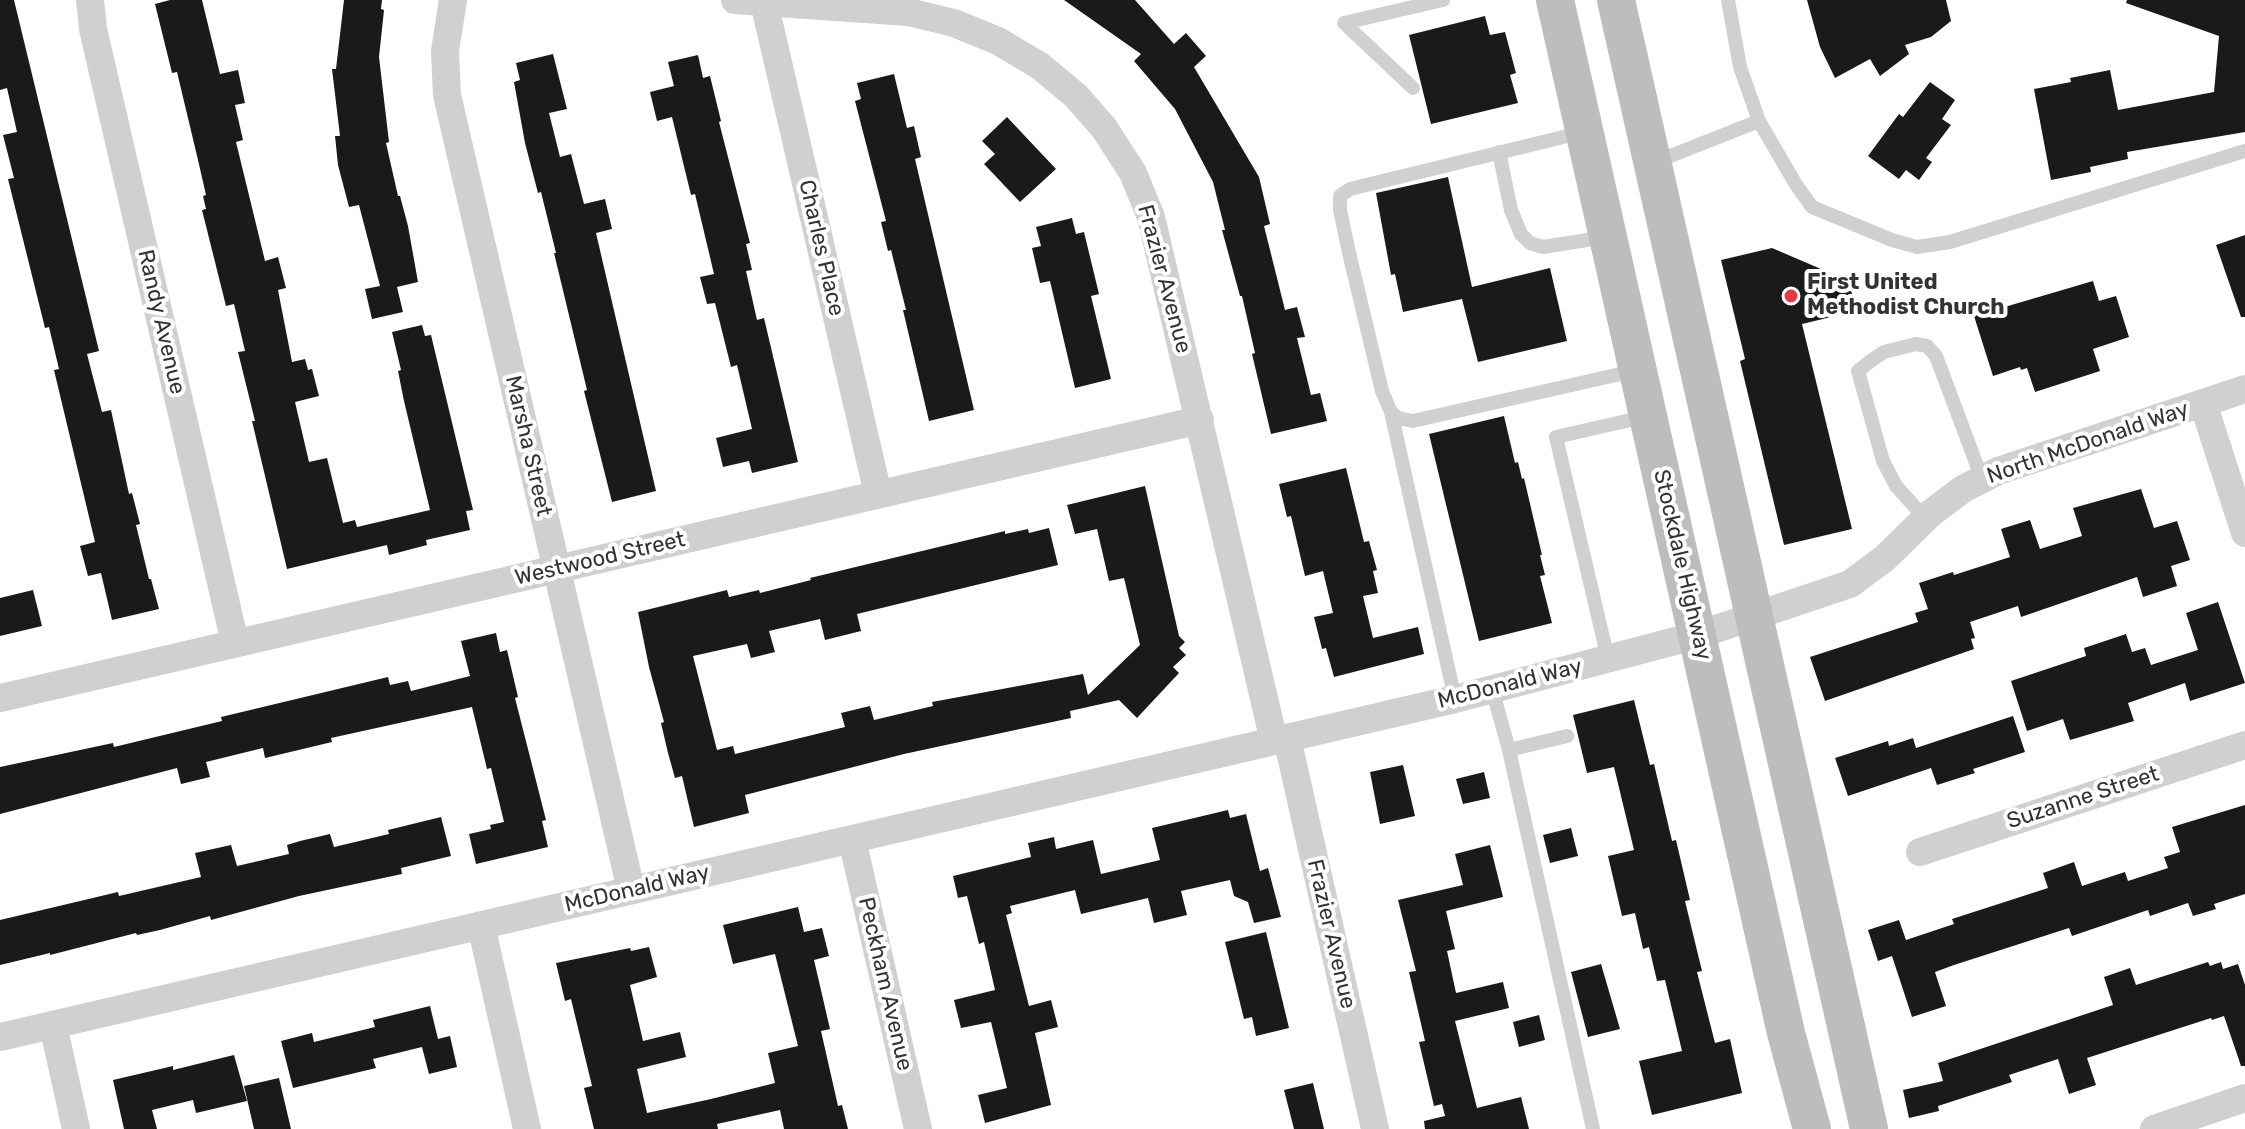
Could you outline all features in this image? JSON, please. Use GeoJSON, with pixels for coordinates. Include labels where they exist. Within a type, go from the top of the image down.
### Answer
{"type":"FeatureCollection","features":[{"type":"Feature","properties":{"kind":"main road","name":"Stockdale Highway"},"geometry":{"type":"LineString","coordinates":[[1555,0],[1648,416],[1728,625],[1869,1129]]}},
{"type":"Feature","properties":{"kind":"main road","name":"Stockdale Highway"},"geometry":{"type":"LineString","coordinates":[[1616,0],[1652,163],[1728,625],[1786,1033],[1808,1128]]}},
{"type":"Feature","properties":{"kind":"street","name":"Randy Avenue"},"geometry":{"type":"LineString","coordinates":[[90,0],[93,29],[235,643]]}},
{"type":"Feature","properties":{"kind":"street","name":"Marsha Street"},"geometry":{"type":"LineString","coordinates":[[453,0],[445,51],[447,95],[631,890]]}},
{"type":"Feature","properties":{"kind":"street","name":"Frazier Avenue"},"geometry":{"type":"LineString","coordinates":[[735,0],[908,12],[954,23],[998,41],[1040,66],[1076,96],[1104,128],[1133,173],[1151,217],[1375,1129]]}},
{"type":"Feature","properties":{"kind":"street","name":"Charles Place"},"geometry":{"type":"LineString","coordinates":[[764,2],[878,494]]}},
{"type":"Feature","properties":{"kind":"street","name":"North McDonald Way"},"geometry":{"type":"LineString","coordinates":[[1728,625],[1850,584],[1885,558],[1925,518],[1963,489],[1998,471],[2245,389]]}},
{"type":"Feature","properties":{"kind":"street"},"geometry":{"type":"LineString","coordinates":[[2203,403],[2245,533]]}},
{"type":"Feature","properties":{"kind":"street","name":"Westwood Street"},"geometry":{"type":"LineString","coordinates":[[0,698],[1200,420]]}},
{"type":"Feature","properties":{"kind":"street","name":"McDonald Way"},"geometry":{"type":"LineString","coordinates":[[0,1037],[1455,699],[1728,625]]}},
{"type":"Feature","properties":{"kind":"street","name":"Suzanne Street"},"geometry":{"type":"LineString","coordinates":[[1920,852],[2245,745]]}},
{"type":"Feature","properties":{"kind":"street","name":"Peckham Avenue"},"geometry":{"type":"LineString","coordinates":[[852,839],[918,1129]]}},
{"type":"Feature","properties":{"kind":"street"},"geometry":{"type":"LineString","coordinates":[[481,925],[527,1129]]}},
{"type":"Feature","properties":{"kind":"street"},"geometry":{"type":"LineString","coordinates":[[53,1025],[76,1129]]}},
{"type":"Feature","properties":{"kind":"street"},"geometry":{"type":"LineString","coordinates":[[2154,1129],[2245,1098]]}},
{"type":"Feature","properties":{"kind":"lane"},"geometry":{"type":"LineString","coordinates":[[1413,88],[1344,23],[1443,0]]}},
{"type":"Feature","properties":{"kind":"lane"},"geometry":{"type":"LineString","coordinates":[[1728,0],[1740,67],[1759,121],[1812,207],[1892,240],[1917,247],[1950,242],[2245,151]]}},
{"type":"Feature","properties":{"kind":"lane"},"geometry":{"type":"LineString","coordinates":[[1652,163],[1759,121]]}},
{"type":"Feature","properties":{"kind":"lane"},"geometry":{"type":"LineString","coordinates":[[1455,699],[1391,412],[1382,391],[1340,210],[1340,196],[1350,189],[1585,132]]}},
{"type":"Feature","properties":{"kind":"lane"},"geometry":{"type":"LineString","coordinates":[[1499,152],[1511,210],[1521,234],[1530,243],[1543,247],[1608,236]]}},
{"type":"Feature","properties":{"kind":"lane"},"geometry":{"type":"LineString","coordinates":[[1925,518],[1896,486],[1883,461],[1858,371],[1872,360],[1884,352],[1916,344],[1927,346],[1936,356],[1982,479]]}},
{"type":"Feature","properties":{"kind":"lane"},"geometry":{"type":"LineString","coordinates":[[1391,412],[1398,418],[1413,421],[1638,370]]}},
{"type":"Feature","properties":{"kind":"lane"},"geometry":{"type":"LineString","coordinates":[[1608,659],[1556,437],[1648,416]]}},
{"type":"Feature","properties":{"kind":"lane"},"geometry":{"type":"LineString","coordinates":[[1492,689],[1509,750],[1593,1129]]}},
{"type":"Feature","properties":{"kind":"lane"},"geometry":{"type":"LineString","coordinates":[[1509,750],[1567,736]]}},
{"type":"Feature","properties":{"kind":"building"},"geometry":{"type":"Polygon","coordinates":[[[0,0],[14,0],[99,351],[87,354],[102,412],[111,410],[129,494],[132,493],[140,524],[136,525],[149,579],[159,609],[112,620],[101,573],[88,576],[80,546],[95,542],[54,370],[59,369],[49,327],[45,328],[8,179],[14,178],[3,135],[17,132],[7,88],[0,90],[0,0]]]}},
{"type":"Feature","properties":{"kind":"building"},"geometry":{"type":"Polygon","coordinates":[[[170,0],[202,0],[220,74],[238,70],[245,103],[235,105],[243,140],[236,142],[265,261],[278,257],[286,288],[278,290],[292,362],[305,359],[308,370],[312,369],[319,396],[295,402],[309,462],[327,458],[343,523],[355,520],[357,527],[430,510],[404,401],[392,332],[422,325],[425,336],[431,335],[473,510],[466,511],[470,530],[426,540],[427,545],[389,555],[387,545],[287,569],[238,352],[245,351],[234,304],[226,306],[202,210],[206,209],[203,196],[206,195],[198,160],[177,72],[172,73],[155,4],[170,0]]]}},
{"type":"Feature","properties":{"kind":"building"},"geometry":{"type":"Polygon","coordinates":[[[344,0],[382,0],[381,9],[384,10],[379,57],[389,142],[386,143],[408,226],[418,282],[397,287],[403,312],[372,319],[365,289],[380,286],[359,205],[349,207],[338,165],[335,136],[340,136],[332,69],[336,69],[344,0]]]}},
{"type":"Feature","properties":{"kind":"building"},"geometry":{"type":"Polygon","coordinates":[[[1064,0],[1135,0],[1174,44],[1186,33],[1206,56],[1194,67],[1259,177],[1270,224],[1264,226],[1285,310],[1297,307],[1305,337],[1297,338],[1311,395],[1320,393],[1327,421],[1271,434],[1242,296],[1222,230],[1225,230],[1213,182],[1175,109],[1134,61],[1141,54],[1064,0]]]}},
{"type":"Feature","properties":{"kind":"building"},"geometry":{"type":"Polygon","coordinates":[[[1807,0],[1946,0],[1951,21],[1931,37],[1905,45],[1909,54],[1880,76],[1870,59],[1835,78],[1820,47],[1807,0]]]}},
{"type":"Feature","properties":{"kind":"building"},"geometry":{"type":"Polygon","coordinates":[[[2127,0],[2245,0],[2245,132],[2127,152],[2128,159],[2090,167],[2091,172],[2051,180],[2034,89],[2110,70],[2118,110],[2214,92],[2219,36],[2126,3],[2127,0]]]}},
{"type":"Feature","properties":{"kind":"building"},"geometry":{"type":"Polygon","coordinates":[[[1485,16],[1490,35],[1505,32],[1516,73],[1510,75],[1518,103],[1431,124],[1409,35],[1485,16]]]}},
{"type":"Feature","properties":{"kind":"building"},"geometry":{"type":"Polygon","coordinates":[[[553,54],[567,109],[549,113],[560,157],[571,154],[584,204],[605,199],[612,229],[596,233],[656,491],[612,502],[584,391],[587,390],[556,253],[525,143],[514,82],[520,80],[516,63],[553,54]]]}},
{"type":"Feature","properties":{"kind":"building"},"geometry":{"type":"Polygon","coordinates":[[[698,55],[703,78],[710,76],[750,243],[746,244],[752,270],[746,271],[757,320],[764,318],[798,462],[752,473],[749,461],[723,467],[716,438],[752,429],[737,365],[731,367],[715,303],[707,304],[700,277],[714,274],[672,117],[657,121],[650,92],[674,86],[668,62],[698,55]]]}},
{"type":"Feature","properties":{"kind":"building"},"geometry":{"type":"Polygon","coordinates":[[[894,74],[907,128],[914,126],[921,157],[915,159],[974,410],[929,421],[903,310],[906,310],[881,222],[886,221],[855,101],[861,99],[857,83],[894,74]]]}},
{"type":"Feature","properties":{"kind":"building"},"geometry":{"type":"Polygon","coordinates":[[[1930,82],[1955,100],[1942,119],[1951,125],[1926,158],[1932,162],[1919,180],[1906,170],[1899,179],[1868,156],[1899,114],[1903,117],[1930,82]]]}},
{"type":"Feature","properties":{"kind":"building"},"geometry":{"type":"Polygon","coordinates":[[[1007,117],[1056,169],[1020,202],[984,164],[995,154],[982,141],[1007,117]]]}},
{"type":"Feature","properties":{"kind":"building"},"geometry":{"type":"Polygon","coordinates":[[[1448,177],[1472,287],[1550,268],[1567,341],[1478,362],[1462,299],[1403,312],[1395,274],[1391,275],[1376,193],[1448,177]]]}},
{"type":"Feature","properties":{"kind":"building"},"geometry":{"type":"Polygon","coordinates":[[[1072,218],[1076,234],[1084,232],[1099,294],[1091,296],[1111,379],[1075,388],[1050,281],[1040,283],[1032,248],[1041,246],[1036,227],[1072,218]]]}},
{"type":"Feature","properties":{"kind":"building"},"geometry":{"type":"Polygon","coordinates":[[[2245,235],[2245,317],[2241,317],[2216,245],[2245,235]]]}},
{"type":"Feature","properties":{"kind":"building"},"geometry":{"type":"Polygon","coordinates":[[[1772,248],[1849,281],[1856,311],[1802,324],[1852,529],[1784,545],[1740,361],[1745,359],[1721,260],[1772,248]]]}},
{"type":"Feature","properties":{"kind":"building"},"geometry":{"type":"Polygon","coordinates":[[[2093,281],[2099,301],[2116,296],[2129,337],[2093,349],[2100,371],[2035,392],[2027,368],[2021,370],[2020,367],[1993,376],[1974,316],[2093,281]]]}},
{"type":"Feature","properties":{"kind":"building"},"geometry":{"type":"Polygon","coordinates":[[[1504,416],[1515,463],[1518,462],[1524,478],[1542,555],[1545,575],[1540,576],[1552,623],[1479,641],[1429,434],[1504,416]]]}},
{"type":"Feature","properties":{"kind":"building"},"geometry":{"type":"Polygon","coordinates":[[[1346,468],[1364,542],[1369,541],[1377,570],[1373,571],[1378,593],[1363,596],[1373,638],[1418,627],[1424,654],[1334,677],[1326,648],[1322,649],[1314,617],[1333,613],[1323,571],[1305,576],[1291,516],[1287,517],[1279,484],[1346,468]]]}},
{"type":"Feature","properties":{"kind":"building"},"geometry":{"type":"Polygon","coordinates":[[[1145,486],[1179,636],[1185,642],[1179,648],[1186,655],[1173,667],[1179,673],[1137,718],[1119,700],[1070,711],[1071,718],[904,754],[745,795],[749,813],[694,827],[682,776],[675,778],[668,753],[661,723],[664,722],[638,612],[727,590],[729,597],[759,590],[760,593],[1005,531],[1005,534],[1028,529],[1029,533],[1049,528],[1058,565],[857,614],[861,631],[825,640],[820,619],[769,631],[775,652],[751,658],[747,644],[693,656],[717,750],[733,746],[735,754],[845,727],[841,713],[870,706],[874,720],[933,706],[932,702],[1083,674],[1088,695],[1140,645],[1124,578],[1109,581],[1097,529],[1075,534],[1067,505],[1145,486]]]}},
{"type":"Feature","properties":{"kind":"building"},"geometry":{"type":"Polygon","coordinates":[[[2141,489],[2154,528],[2177,521],[2190,560],[2171,566],[2177,586],[2143,597],[2137,577],[2021,617],[2018,606],[1970,622],[1975,638],[1971,639],[1974,649],[1825,701],[1810,657],[1918,622],[1915,613],[1928,609],[1919,583],[2010,557],[2001,529],[2030,520],[2040,549],[2082,536],[2073,508],[2141,489]]]}},
{"type":"Feature","properties":{"kind":"building"},"geometry":{"type":"Polygon","coordinates":[[[33,590],[42,626],[0,636],[0,598],[33,590]]]}},
{"type":"Feature","properties":{"kind":"building"},"geometry":{"type":"Polygon","coordinates":[[[2218,602],[2245,683],[2190,701],[2185,683],[2128,703],[2134,721],[2070,740],[2063,719],[2027,731],[2011,681],[2086,656],[2084,648],[2126,634],[2132,652],[2145,648],[2151,665],[2198,650],[2186,613],[2218,602]]]}},
{"type":"Feature","properties":{"kind":"building"},"geometry":{"type":"Polygon","coordinates":[[[496,633],[500,652],[507,650],[518,697],[515,698],[546,820],[542,821],[548,847],[476,864],[469,834],[491,829],[490,825],[504,822],[472,707],[331,738],[332,742],[265,758],[263,748],[206,762],[210,777],[181,784],[177,768],[0,814],[0,767],[113,743],[114,747],[222,721],[221,717],[388,677],[390,685],[408,681],[411,691],[470,676],[461,641],[496,633]]]}},
{"type":"Feature","properties":{"kind":"building"},"geometry":{"type":"Polygon","coordinates":[[[1634,700],[1650,765],[1654,764],[1672,841],[1676,840],[1690,900],[1685,901],[1702,971],[1697,972],[1715,1043],[1730,1039],[1742,1093],[1652,1115],[1639,1061],[1682,1051],[1665,980],[1657,981],[1649,947],[1643,949],[1635,913],[1622,916],[1608,856],[1634,850],[1614,767],[1587,773],[1573,715],[1634,700]]]}},
{"type":"Feature","properties":{"kind":"building"},"geometry":{"type":"Polygon","coordinates":[[[2013,716],[2025,752],[1937,785],[1931,768],[1848,796],[1835,758],[1888,741],[1889,746],[1913,738],[1916,748],[2013,716]]]}},
{"type":"Feature","properties":{"kind":"building"},"geometry":{"type":"Polygon","coordinates":[[[1403,765],[1415,816],[1380,824],[1370,772],[1403,765]]]}},
{"type":"Feature","properties":{"kind":"building"},"geometry":{"type":"Polygon","coordinates":[[[1484,772],[1490,798],[1463,804],[1456,779],[1484,772]]]}},
{"type":"Feature","properties":{"kind":"building"},"geometry":{"type":"Polygon","coordinates":[[[2245,805],[2245,894],[2214,904],[2216,909],[2193,916],[2188,903],[2150,916],[2148,910],[2072,936],[2069,928],[1954,965],[1935,972],[1946,1006],[1912,1017],[1892,956],[1878,961],[1868,930],[1899,920],[1906,940],[1954,924],[1952,919],[2048,888],[2043,873],[2074,862],[2082,886],[2125,872],[2128,881],[2168,868],[2164,857],[2180,852],[2172,827],[2245,805]]]}},
{"type":"Feature","properties":{"kind":"building"},"geometry":{"type":"Polygon","coordinates":[[[1228,810],[1230,818],[1246,814],[1260,871],[1268,868],[1281,917],[1254,923],[1248,902],[1234,896],[1230,880],[1181,891],[1187,915],[1154,923],[1148,898],[1081,914],[1075,890],[1010,906],[1012,913],[1006,915],[1029,1006],[1051,1000],[1058,1027],[1035,1033],[1051,1105],[985,1123],[978,1095],[1007,1088],[991,1022],[961,1028],[954,1000],[995,990],[984,942],[979,944],[967,896],[958,898],[953,876],[1031,857],[1028,843],[1054,837],[1056,849],[1093,840],[1101,874],[1160,860],[1152,828],[1228,810]]]}},
{"type":"Feature","properties":{"kind":"building"},"geometry":{"type":"Polygon","coordinates":[[[441,817],[451,856],[401,868],[402,874],[299,896],[211,920],[210,916],[0,965],[0,920],[118,892],[119,896],[201,877],[195,853],[231,845],[237,866],[289,854],[287,845],[300,841],[330,834],[334,847],[441,817]]]}},
{"type":"Feature","properties":{"kind":"building"},"geometry":{"type":"Polygon","coordinates":[[[1571,828],[1578,856],[1550,863],[1543,835],[1571,828]]]}},
{"type":"Feature","properties":{"kind":"building"},"geometry":{"type":"Polygon","coordinates":[[[1490,845],[1503,897],[1446,911],[1455,949],[1447,951],[1456,993],[1503,982],[1509,1008],[1455,1021],[1477,1108],[1521,1097],[1529,1129],[1425,1129],[1424,1121],[1445,1116],[1442,1104],[1434,1106],[1419,1042],[1425,1041],[1409,972],[1416,971],[1398,900],[1463,885],[1455,854],[1490,845]]]}},
{"type":"Feature","properties":{"kind":"building"},"geometry":{"type":"Polygon","coordinates":[[[798,907],[804,932],[822,928],[829,956],[814,960],[830,1029],[821,1031],[838,1106],[842,1105],[848,1129],[784,1129],[780,1110],[717,1124],[718,1129],[594,1129],[584,1088],[592,1086],[571,999],[565,1001],[556,963],[649,947],[657,977],[630,985],[643,1041],[680,1032],[686,1057],[637,1069],[647,1113],[711,1099],[775,1083],[768,1053],[798,1046],[775,954],[733,964],[723,925],[798,907]]]}},
{"type":"Feature","properties":{"kind":"building"},"geometry":{"type":"Polygon","coordinates":[[[1266,932],[1289,1028],[1256,1036],[1252,1017],[1244,1019],[1225,942],[1266,932]]]}},
{"type":"Feature","properties":{"kind":"building"},"geometry":{"type":"Polygon","coordinates":[[[2208,962],[2210,966],[2221,962],[2223,969],[2238,964],[2245,985],[2245,1066],[2241,1066],[2224,1016],[2211,1018],[2087,1058],[2096,1085],[2069,1094],[2058,1059],[2009,1075],[2012,1082],[1938,1106],[1939,1111],[1909,1118],[1903,1090],[1943,1081],[1938,1063],[2113,1005],[2104,977],[2130,968],[2136,985],[2208,962]]]}},
{"type":"Feature","properties":{"kind":"building"},"geometry":{"type":"Polygon","coordinates":[[[1601,964],[1620,1029],[1588,1037],[1571,972],[1601,964]]]}},
{"type":"Feature","properties":{"kind":"building"},"geometry":{"type":"Polygon","coordinates":[[[430,1006],[438,1039],[450,1036],[457,1067],[429,1074],[422,1047],[373,1059],[376,1068],[293,1088],[281,1041],[312,1033],[314,1042],[375,1027],[373,1020],[430,1006]]]}},
{"type":"Feature","properties":{"kind":"building"},"geometry":{"type":"Polygon","coordinates":[[[1539,1015],[1545,1040],[1519,1047],[1513,1022],[1539,1015]]]}},
{"type":"Feature","properties":{"kind":"building"},"geometry":{"type":"Polygon","coordinates":[[[234,1055],[247,1101],[196,1113],[193,1100],[152,1110],[157,1129],[124,1129],[113,1080],[234,1055]]]}},
{"type":"Feature","properties":{"kind":"building"},"geometry":{"type":"Polygon","coordinates":[[[279,1078],[291,1129],[254,1129],[244,1086],[279,1078]]]}},
{"type":"Feature","properties":{"kind":"building"},"geometry":{"type":"Polygon","coordinates":[[[1313,1083],[1324,1129],[1294,1129],[1284,1090],[1313,1083]]]}},
{"type":"Feature","properties":{"kind":"place","name":"First United Methodist Church"},"geometry":{"type":"Point","coordinates":[1791,296]}}]}
